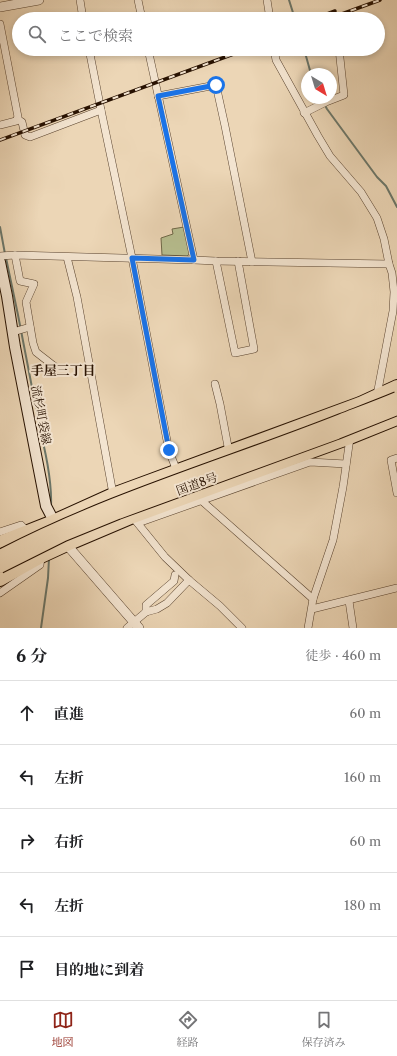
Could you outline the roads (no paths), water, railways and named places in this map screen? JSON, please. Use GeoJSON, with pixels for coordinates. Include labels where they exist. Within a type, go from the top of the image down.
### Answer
{"type":"FeatureCollection","features":[{"type":"Feature","properties":{"kind":"highway"},"geometry":{"type":"LineString","coordinates":[[0,542],[53,521],[113,494],[352,406],[397,386]]}},
{"type":"Feature","properties":{"kind":"highway","name":"国道8号"},"geometry":{"type":"LineString","coordinates":[[0,556],[62,526],[114,504],[318,429],[397,398]]}},
{"type":"Feature","properties":{"kind":"highway","name":"国道8号"},"geometry":{"type":"LineString","coordinates":[[0,567],[64,535],[118,513],[337,433],[397,409]]}},
{"type":"Feature","properties":{"kind":"highway"},"geometry":{"type":"LineString","coordinates":[[0,580],[66,544],[199,498],[397,419]]}},
{"type":"Feature","properties":{"kind":"main road","name":"流杉町袋線"},"geometry":{"type":"LineString","coordinates":[[0,262],[46,506],[66,544]]}},
{"type":"Feature","properties":{"kind":"street"},"geometry":{"type":"LineString","coordinates":[[0,7],[39,0]]}},
{"type":"Feature","properties":{"kind":"street"},"geometry":{"type":"LineString","coordinates":[[80,0],[82,12]]}},
{"type":"Feature","properties":{"kind":"street"},"geometry":{"type":"LineString","coordinates":[[138,0],[141,12]]}},
{"type":"Feature","properties":{"kind":"street"},"geometry":{"type":"LineString","coordinates":[[267,0],[269,12]]}},
{"type":"Feature","properties":{"kind":"street"},"geometry":{"type":"LineString","coordinates":[[0,24],[18,117],[17,119]]}},
{"type":"Feature","properties":{"kind":"street"},"geometry":{"type":"LineString","coordinates":[[90,56],[132,258],[169,450],[176,471]]}},
{"type":"Feature","properties":{"kind":"street"},"geometry":{"type":"LineString","coordinates":[[149,56],[194,260]]}},
{"type":"Feature","properties":{"kind":"street"},"geometry":{"type":"LineString","coordinates":[[275,56],[304,113],[330,156],[361,192],[377,218],[384,239],[389,264],[395,274],[395,310],[377,395]]}},
{"type":"Feature","properties":{"kind":"street"},"geometry":{"type":"LineString","coordinates":[[304,113],[344,95],[340,56]]}},
{"type":"Feature","properties":{"kind":"street"},"geometry":{"type":"LineString","coordinates":[[158,96],[216,85],[252,262]]}},
{"type":"Feature","properties":{"kind":"street"},"geometry":{"type":"LineString","coordinates":[[17,119],[22,122],[25,134],[30,137],[101,110]]}},
{"type":"Feature","properties":{"kind":"street"},"geometry":{"type":"LineString","coordinates":[[0,125],[16,121],[17,119]]}},
{"type":"Feature","properties":{"kind":"street"},"geometry":{"type":"LineString","coordinates":[[0,256],[15,254],[238,262],[389,264]]}},
{"type":"Feature","properties":{"kind":"street"},"geometry":{"type":"LineString","coordinates":[[15,254],[20,281],[34,284],[26,302],[28,328],[36,352],[54,366]]}},
{"type":"Feature","properties":{"kind":"street"},"geometry":{"type":"LineString","coordinates":[[67,257],[76,297],[113,494]]}},
{"type":"Feature","properties":{"kind":"street"},"geometry":{"type":"LineString","coordinates":[[216,261],[235,353],[254,349],[238,262]]}},
{"type":"Feature","properties":{"kind":"street"},"geometry":{"type":"LineString","coordinates":[[14,332],[28,328]]}},
{"type":"Feature","properties":{"kind":"street"},"geometry":{"type":"LineString","coordinates":[[216,384],[229,452]]}},
{"type":"Feature","properties":{"kind":"street"},"geometry":{"type":"LineString","coordinates":[[308,628],[313,598],[333,540],[343,488],[350,438]]}},
{"type":"Feature","properties":{"kind":"street"},"geometry":{"type":"LineString","coordinates":[[397,458],[392,460],[397,493]]}},
{"type":"Feature","properties":{"kind":"street"},"geometry":{"type":"LineString","coordinates":[[199,498],[310,462],[346,464]]}},
{"type":"Feature","properties":{"kind":"street"},"geometry":{"type":"LineString","coordinates":[[199,498],[313,598]]}},
{"type":"Feature","properties":{"kind":"street"},"geometry":{"type":"LineString","coordinates":[[136,520],[165,556],[242,628]]}},
{"type":"Feature","properties":{"kind":"street"},"geometry":{"type":"LineString","coordinates":[[0,532],[21,525],[27,531]]}},
{"type":"Feature","properties":{"kind":"street"},"geometry":{"type":"LineString","coordinates":[[66,544],[133,626],[146,612],[168,603],[189,580]]}},
{"type":"Feature","properties":{"kind":"street"},"geometry":{"type":"LineString","coordinates":[[0,593],[40,565],[41,557]]}},
{"type":"Feature","properties":{"kind":"street"},"geometry":{"type":"LineString","coordinates":[[146,612],[146,605],[174,581],[175,575]]}},
{"type":"Feature","properties":{"kind":"street"},"geometry":{"type":"LineString","coordinates":[[312,609],[397,588]]}},
{"type":"Feature","properties":{"kind":"street"},"geometry":{"type":"LineString","coordinates":[[350,600],[353,628]]}},
{"type":"Feature","properties":{"kind":"waterway"},"geometry":{"type":"LineString","coordinates":[[289,0],[293,12]]}},
{"type":"Feature","properties":{"kind":"waterway"},"geometry":{"type":"LineString","coordinates":[[306,56],[309,68]]}},
{"type":"Feature","properties":{"kind":"waterway"},"geometry":{"type":"LineString","coordinates":[[324,104],[377,177],[386,186],[397,207]]}},
{"type":"Feature","properties":{"kind":"waterway"},"geometry":{"type":"LineString","coordinates":[[0,227],[5,254]]}},
{"type":"Feature","properties":{"kind":"waterway"},"geometry":{"type":"LineString","coordinates":[[6,258],[47,461],[51,489],[51,507]]}},
{"type":"Feature","properties":{"kind":"waterway"},"geometry":{"type":"LineString","coordinates":[[41,628],[48,578],[49,558]]}},
{"type":"Feature","properties":{"kind":"railway"},"geometry":{"type":"LineString","coordinates":[[347,12],[380,0]]}},
{"type":"Feature","properties":{"kind":"railway"},"geometry":{"type":"LineString","coordinates":[[0,140],[228,56]]}},
{"type":"Feature","properties":{"kind":"district","name":"手屋三丁目"},"geometry":{"type":"Point","coordinates":[63,370]}}]}
